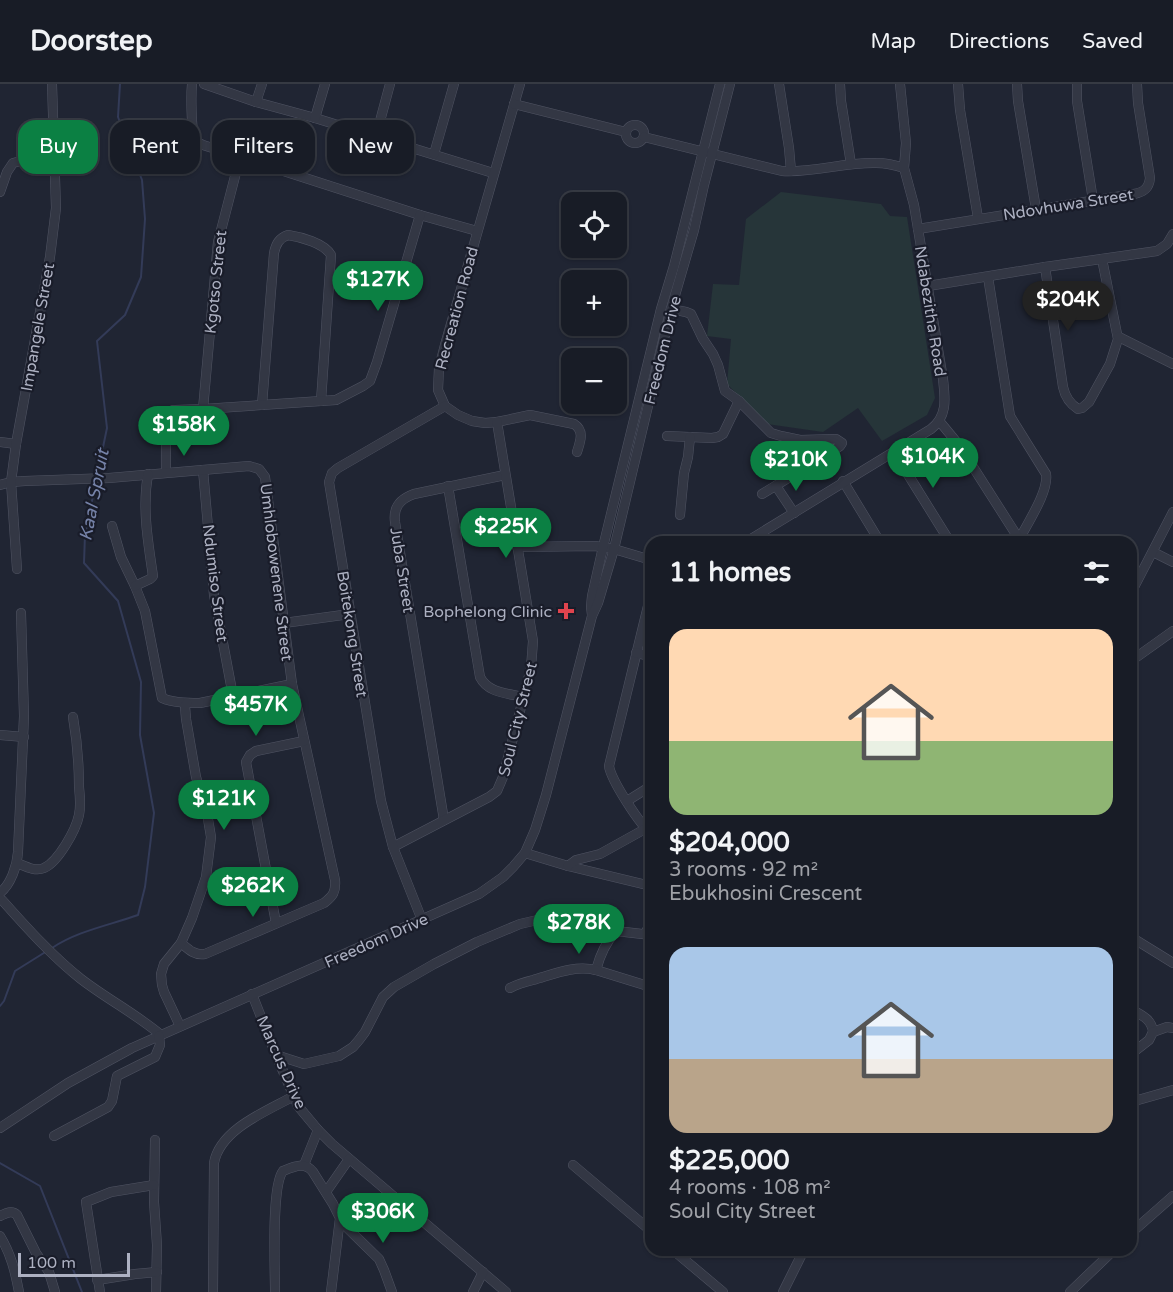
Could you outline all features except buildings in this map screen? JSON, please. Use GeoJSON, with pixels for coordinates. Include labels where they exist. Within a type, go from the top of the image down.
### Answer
{"type":"FeatureCollection","features":[{"type":"Feature","properties":{"kind":"street","name":"Impangele Street"},"geometry":{"type":"LineString","coordinates":[[52,84],[53,120]]}},
{"type":"Feature","properties":{"kind":"street"},"geometry":{"type":"LineString","coordinates":[[192,84],[191,102],[195,139],[202,145],[212,148]]}},
{"type":"Feature","properties":{"kind":"street"},"geometry":{"type":"LineString","coordinates":[[204,84],[256,102],[327,122]]}},
{"type":"Feature","properties":{"kind":"street"},"geometry":{"type":"LineString","coordinates":[[256,102],[262,84]]}},
{"type":"Feature","properties":{"kind":"street"},"geometry":{"type":"LineString","coordinates":[[315,118],[325,84]]}},
{"type":"Feature","properties":{"kind":"street"},"geometry":{"type":"LineString","coordinates":[[380,120],[390,84]]}},
{"type":"Feature","properties":{"kind":"street"},"geometry":{"type":"LineString","coordinates":[[434,154],[454,84]]}},
{"type":"Feature","properties":{"kind":"street","name":"Recreation Road"},"geometry":{"type":"LineString","coordinates":[[445,406],[438,390],[439,368],[520,84]]}},
{"type":"Feature","properties":{"kind":"street","name":"Freedom Drive"},"geometry":{"type":"LineString","coordinates":[[0,1128],[68,1083],[160,1035],[480,894],[503,877],[525,853],[546,795],[592,616],[614,549],[671,309],[694,230],[720,84]]}},
{"type":"Feature","properties":{"kind":"street","name":"Freedom Drive"},"geometry":{"type":"LineString","coordinates":[[592,616],[592,596],[603,547],[662,309],[707,153],[730,84]]}},
{"type":"Feature","properties":{"kind":"street"},"geometry":{"type":"LineString","coordinates":[[779,84],[791,171]]}},
{"type":"Feature","properties":{"kind":"street"},"geometry":{"type":"LineString","coordinates":[[840,84],[851,164]]}},
{"type":"Feature","properties":{"kind":"street","name":"Ndabezitha Road"},"geometry":{"type":"LineString","coordinates":[[900,84],[906,143],[904,168],[912,195],[945,394],[940,422]]}},
{"type":"Feature","properties":{"kind":"street"},"geometry":{"type":"LineString","coordinates":[[958,84],[960,110],[978,218]]}},
{"type":"Feature","properties":{"kind":"street"},"geometry":{"type":"LineString","coordinates":[[1017,84],[1036,209]]}},
{"type":"Feature","properties":{"kind":"street"},"geometry":{"type":"LineString","coordinates":[[1077,84],[1077,101],[1093,200]]}},
{"type":"Feature","properties":{"kind":"street","name":"Ndovhuwa Street"},"geometry":{"type":"LineString","coordinates":[[918,229],[1143,191],[1148,187],[1149,173],[1137,84]]}},
{"type":"Feature","properties":{"kind":"street"},"geometry":{"type":"LineString","coordinates":[[514,104],[626,132]]}},
{"type":"Feature","properties":{"kind":"street"},"geometry":{"type":"LineString","coordinates":[[638,124],[644,129],[644,137],[640,142],[633,143],[627,139],[626,132],[630,126],[638,124]]}},
{"type":"Feature","properties":{"kind":"street"},"geometry":{"type":"LineString","coordinates":[[644,137],[762,167],[791,171],[881,163],[904,168]]}},
{"type":"Feature","properties":{"kind":"street"},"geometry":{"type":"LineString","coordinates":[[414,148],[494,173]]}},
{"type":"Feature","properties":{"kind":"street"},"geometry":{"type":"LineString","coordinates":[[0,192],[7,172],[13,163],[18,162]]}},
{"type":"Feature","properties":{"kind":"street","name":"Impangele Street"},"geometry":{"type":"LineString","coordinates":[[17,568],[11,482],[54,232],[55,174]]}},
{"type":"Feature","properties":{"kind":"street","name":"Kgotso Street"},"geometry":{"type":"LineString","coordinates":[[203,409],[218,242],[236,174]]}},
{"type":"Feature","properties":{"kind":"street"},"geometry":{"type":"LineString","coordinates":[[293,174],[477,231]]}},
{"type":"Feature","properties":{"kind":"street"},"geometry":{"type":"LineString","coordinates":[[166,472],[167,423],[171,411],[336,400],[363,386],[372,378],[420,215]]}},
{"type":"Feature","properties":{"kind":"street"},"geometry":{"type":"LineString","coordinates":[[928,286],[1156,251],[1167,244],[1173,234]]}},
{"type":"Feature","properties":{"kind":"street"},"geometry":{"type":"LineString","coordinates":[[262,405],[274,253],[279,240],[288,235],[322,245],[331,255],[321,400]]}},
{"type":"Feature","properties":{"kind":"street"},"geometry":{"type":"LineString","coordinates":[[1045,267],[1063,387],[1066,398],[1076,408],[1082,408],[1089,402],[1110,364],[1119,337],[1102,259]]}},
{"type":"Feature","properties":{"kind":"street"},"geometry":{"type":"LineString","coordinates":[[988,277],[1010,416],[1047,478],[1044,491],[1021,536]]}},
{"type":"Feature","properties":{"kind":"street"},"geometry":{"type":"LineString","coordinates":[[671,309],[691,314],[715,360],[725,391],[739,401],[764,427],[774,434],[795,439],[834,439],[842,443],[831,453],[762,494]]}},
{"type":"Feature","properties":{"kind":"street"},"geometry":{"type":"LineString","coordinates":[[1119,337],[1173,364]]}},
{"type":"Feature","properties":{"kind":"street"},"geometry":{"type":"LineString","coordinates":[[667,436],[715,438],[721,435],[739,401]]}},
{"type":"Feature","properties":{"kind":"street"},"geometry":{"type":"LineString","coordinates":[[445,406],[463,418],[485,423],[530,416],[574,424],[579,427],[581,435],[577,452]]}},
{"type":"Feature","properties":{"kind":"street","name":"Boitekong Street"},"geometry":{"type":"LineString","coordinates":[[422,920],[393,847],[381,801],[328,486],[332,473],[338,468],[445,406]]}},
{"type":"Feature","properties":{"kind":"street","name":"Soul City Street"},"geometry":{"type":"LineString","coordinates":[[393,847],[489,797],[496,791],[503,777],[531,668],[534,647],[496,422]]}},
{"type":"Feature","properties":{"kind":"street"},"geometry":{"type":"LineString","coordinates":[[756,536],[940,422],[965,454],[1016,536]]}},
{"type":"Feature","properties":{"kind":"street"},"geometry":{"type":"LineString","coordinates":[[680,514],[690,437]]}},
{"type":"Feature","properties":{"kind":"street"},"geometry":{"type":"LineString","coordinates":[[0,442],[16,444]]}},
{"type":"Feature","properties":{"kind":"street"},"geometry":{"type":"LineString","coordinates":[[894,452],[946,536]]}},
{"type":"Feature","properties":{"kind":"street","name":"Umhlobowenene Street"},"geometry":{"type":"LineString","coordinates":[[0,485],[11,482],[109,478],[253,466],[259,468],[266,477],[292,684],[335,880],[335,892],[324,903],[202,955],[194,953],[181,943]]}},
{"type":"Feature","properties":{"kind":"street","name":"Ndumiso Street"},"geometry":{"type":"LineString","coordinates":[[203,470],[214,595],[233,696]]}},
{"type":"Feature","properties":{"kind":"street"},"geometry":{"type":"LineString","coordinates":[[135,586],[153,576],[145,511],[148,474]]}},
{"type":"Feature","properties":{"kind":"street","name":"Juba Street"},"geometry":{"type":"LineString","coordinates":[[444,820],[394,517],[397,505],[405,497],[505,475]]}},
{"type":"Feature","properties":{"kind":"street"},"geometry":{"type":"LineString","coordinates":[[843,481],[876,536]]}},
{"type":"Feature","properties":{"kind":"street"},"geometry":{"type":"LineString","coordinates":[[448,486],[480,677],[491,689],[523,697]]}},
{"type":"Feature","properties":{"kind":"street"},"geometry":{"type":"LineString","coordinates":[[776,486],[794,513]]}},
{"type":"Feature","properties":{"kind":"street"},"geometry":{"type":"LineString","coordinates":[[1137,582],[1173,512]]}},
{"type":"Feature","properties":{"kind":"street"},"geometry":{"type":"LineString","coordinates":[[112,526],[147,621],[160,696],[166,700],[200,702],[292,684]]}},
{"type":"Feature","properties":{"kind":"street"},"geometry":{"type":"LineString","coordinates":[[518,546],[603,547],[645,558]]}},
{"type":"Feature","properties":{"kind":"street"},"geometry":{"type":"LineString","coordinates":[[1153,552],[1173,562]]}},
{"type":"Feature","properties":{"kind":"street"},"geometry":{"type":"LineString","coordinates":[[21,613],[24,737],[17,863],[1,897],[44,945],[73,972],[160,1035],[160,1044],[155,1057],[117,1076],[112,1101],[108,1107],[54,1136]]}},
{"type":"Feature","properties":{"kind":"street"},"geometry":{"type":"LineString","coordinates":[[284,623],[350,614]]}},
{"type":"Feature","properties":{"kind":"street"},"geometry":{"type":"LineString","coordinates":[[645,618],[609,763],[611,776],[645,826]]}},
{"type":"Feature","properties":{"kind":"street"},"geometry":{"type":"LineString","coordinates":[[1137,657],[1173,631]]}},
{"type":"Feature","properties":{"kind":"street"},"geometry":{"type":"LineString","coordinates":[[636,653],[645,655]]}},
{"type":"Feature","properties":{"kind":"street"},"geometry":{"type":"LineString","coordinates":[[180,1026],[164,992],[161,974],[164,964],[181,943],[205,883],[211,837],[207,813],[196,777],[184,711],[188,703]]}},
{"type":"Feature","properties":{"kind":"street"},"geometry":{"type":"LineString","coordinates":[[17,863],[34,869],[46,867],[63,850],[78,819],[79,765],[73,717]]}},
{"type":"Feature","properties":{"kind":"street"},"geometry":{"type":"LineString","coordinates":[[0,735],[24,737]]}},
{"type":"Feature","properties":{"kind":"street"},"geometry":{"type":"LineString","coordinates":[[276,923],[246,762],[256,751],[304,741]]}},
{"type":"Feature","properties":{"kind":"street"},"geometry":{"type":"LineString","coordinates":[[627,801],[645,790]]}},
{"type":"Feature","properties":{"kind":"street"},"geometry":{"type":"LineString","coordinates":[[568,866],[576,860],[600,854],[645,833]]}},
{"type":"Feature","properties":{"kind":"street"},"geometry":{"type":"LineString","coordinates":[[525,853],[645,885]]}},
{"type":"Feature","properties":{"kind":"street"},"geometry":{"type":"LineString","coordinates":[[276,1055],[304,1064],[339,1056],[359,1040],[383,997],[394,987],[477,942],[520,924],[546,918],[563,919],[616,931],[645,935]]}},
{"type":"Feature","properties":{"kind":"street"},"geometry":{"type":"LineString","coordinates":[[596,970],[601,952],[616,931]]}},
{"type":"Feature","properties":{"kind":"street"},"geometry":{"type":"LineString","coordinates":[[1137,941],[1173,963]]}},
{"type":"Feature","properties":{"kind":"street"},"geometry":{"type":"LineString","coordinates":[[510,988],[520,983],[575,968],[596,970],[645,985]]}},
{"type":"Feature","properties":{"kind":"street","name":"Marcus Drive"},"geometry":{"type":"LineString","coordinates":[[252,994],[294,1096],[318,1130],[506,1292]]}},
{"type":"Feature","properties":{"kind":"street"},"geometry":{"type":"LineString","coordinates":[[1137,1013],[1149,1021],[1153,1032],[1149,1040],[1137,1049]]}},
{"type":"Feature","properties":{"kind":"street"},"geometry":{"type":"LineString","coordinates":[[1153,1032],[1167,1027],[1173,1028]]}},
{"type":"Feature","properties":{"kind":"street"},"geometry":{"type":"LineString","coordinates":[[1137,1100],[1173,1090]]}},
{"type":"Feature","properties":{"kind":"street"},"geometry":{"type":"LineString","coordinates":[[213,1292],[214,1163],[217,1150],[222,1142],[238,1128],[294,1096]]}},
{"type":"Feature","properties":{"kind":"street"},"geometry":{"type":"LineString","coordinates":[[304,1165],[318,1130]]}},
{"type":"Feature","properties":{"kind":"street"},"geometry":{"type":"LineString","coordinates":[[155,1140],[156,1292]]}},
{"type":"Feature","properties":{"kind":"street"},"geometry":{"type":"LineString","coordinates":[[326,1191],[349,1159]]}},
{"type":"Feature","properties":{"kind":"street"},"geometry":{"type":"LineString","coordinates":[[275,1292],[278,1178],[282,1171],[304,1165],[311,1169],[326,1191],[337,1210],[340,1221],[331,1292]]}},
{"type":"Feature","properties":{"kind":"street"},"geometry":{"type":"LineString","coordinates":[[573,1165],[645,1226]]}},
{"type":"Feature","properties":{"kind":"street"},"geometry":{"type":"LineString","coordinates":[[100,1292],[86,1202],[111,1192],[154,1185]]}},
{"type":"Feature","properties":{"kind":"street"},"geometry":{"type":"LineString","coordinates":[[1137,1228],[1173,1197]]}},
{"type":"Feature","properties":{"kind":"street"},"geometry":{"type":"LineString","coordinates":[[0,1216],[15,1212],[36,1253],[49,1272],[55,1292]]}},
{"type":"Feature","properties":{"kind":"street"},"geometry":{"type":"LineString","coordinates":[[340,1221],[379,1258],[392,1292]]}},
{"type":"Feature","properties":{"kind":"street"},"geometry":{"type":"LineString","coordinates":[[0,1236],[14,1266],[19,1292]]}},
{"type":"Feature","properties":{"kind":"street"},"geometry":{"type":"LineString","coordinates":[[680,1256],[723,1292]]}},
{"type":"Feature","properties":{"kind":"street"},"geometry":{"type":"LineString","coordinates":[[783,1292],[801,1256]]}},
{"type":"Feature","properties":{"kind":"street"},"geometry":{"type":"LineString","coordinates":[[1070,1292],[1108,1256]]}},
{"type":"Feature","properties":{"kind":"street"},"geometry":{"type":"LineString","coordinates":[[97,1280],[157,1272]]}},
{"type":"Feature","properties":{"kind":"street"},"geometry":{"type":"LineString","coordinates":[[473,1292],[483,1272]]}},
{"type":"Feature","properties":{"kind":"shaded area"},"geometry":{"type":"Polygon","coordinates":[[[781,192],[881,204],[890,216],[907,217],[935,398],[927,415],[882,441],[858,408],[823,432],[767,424],[727,384],[731,339],[707,336],[713,284],[739,285],[746,219],[781,192]]]}},
{"type":"Feature","properties":{"kind":"waterway","name":"Kaal Spruit"},"geometry":{"type":"LineString","coordinates":[[97,476],[107,428],[97,341],[125,315],[141,277],[145,219],[142,180],[118,117],[120,84]]}},
{"type":"Feature","properties":{"kind":"waterway","name":"Kaal Spruit"},"geometry":{"type":"LineString","coordinates":[[52,948],[83,933],[138,915],[145,887],[154,813],[140,735],[141,682],[118,601],[84,563],[85,534],[96,482]]}},
{"type":"Feature","properties":{"kind":"waterway","name":"Kaal Spruit"},"geometry":{"type":"LineString","coordinates":[[0,1006],[15,971],[47,951]]}},
{"type":"Feature","properties":{"kind":"waterway","name":"Kaal Spruit"},"geometry":{"type":"LineString","coordinates":[[0,1163],[40,1186],[82,1292]]}},
{"type":"Feature","properties":{"kind":"place","name":"Bophelong Clinic"},"geometry":{"type":"Point","coordinates":[566,611]}}]}
